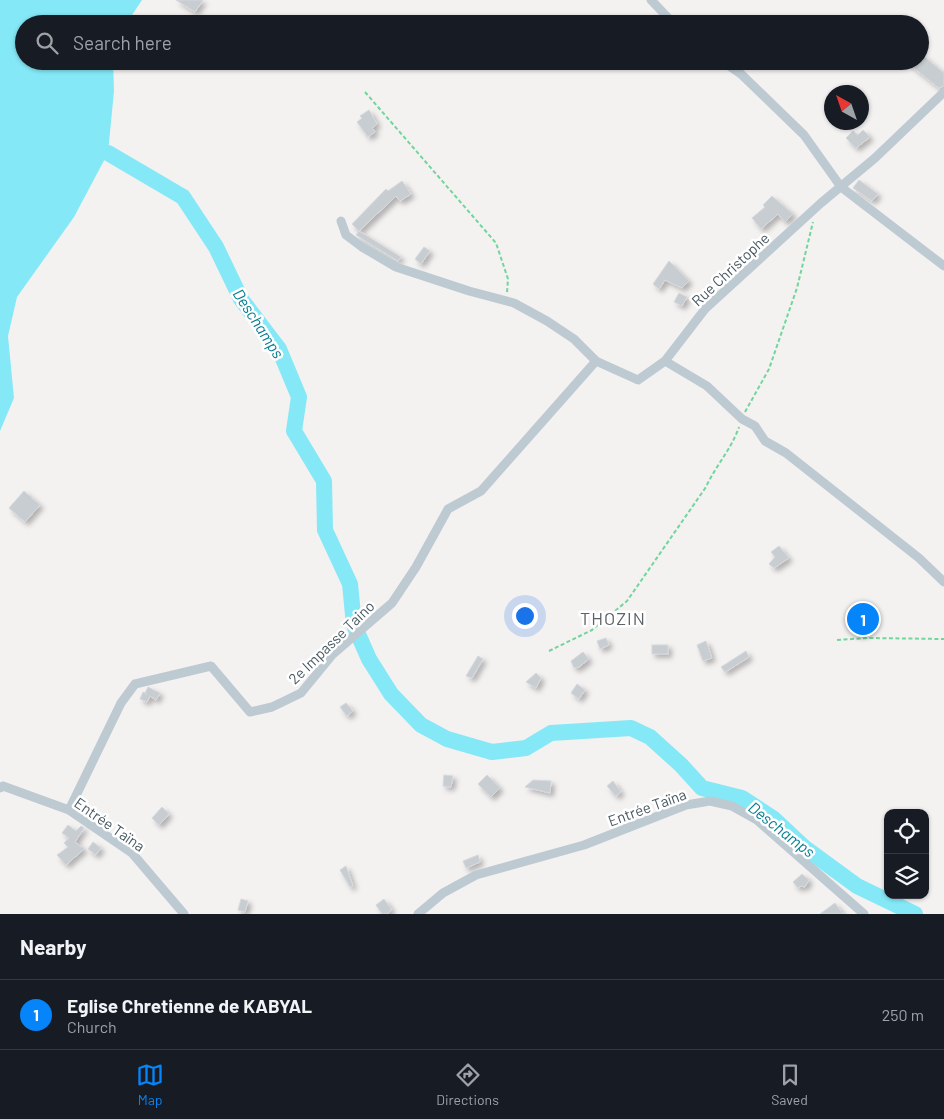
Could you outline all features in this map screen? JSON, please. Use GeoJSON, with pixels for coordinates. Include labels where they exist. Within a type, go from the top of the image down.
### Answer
{"type":"FeatureCollection","features":[{"type":"Feature","properties":{"kind":"street"},"geometry":{"type":"LineString","coordinates":[[650,0],[665,15]]}},
{"type":"Feature","properties":{"kind":"street"},"geometry":{"type":"LineString","coordinates":[[734,70],[747,80],[804,135],[841,187],[944,266]]}},
{"type":"Feature","properties":{"kind":"street","name":"Rue Christophe"},"geometry":{"type":"LineString","coordinates":[[341,222],[346,235],[362,248],[396,267],[469,291],[506,300],[547,321],[574,339],[596,361],[638,380],[665,361],[705,309],[820,204],[875,158],[944,92]]}},
{"type":"Feature","properties":{"kind":"street","name":"2e Impasse Taino"},"geometry":{"type":"LineString","coordinates":[[70,810],[121,703],[135,684],[211,666],[250,712],[272,707],[301,693],[333,654],[392,603],[416,567],[448,509],[481,491],[596,361]]}},
{"type":"Feature","properties":{"kind":"street"},"geometry":{"type":"LineString","coordinates":[[665,361],[707,386],[742,419],[755,426],[765,441],[786,454],[919,558],[944,582]]}},
{"type":"Feature","properties":{"kind":"street","name":"Entrée Taïna"},"geometry":{"type":"LineString","coordinates":[[0,788],[2,786],[70,810],[132,853],[184,914]]}},
{"type":"Feature","properties":{"kind":"street","name":"Entrée Taïna"},"geometry":{"type":"LineString","coordinates":[[418,914],[443,893],[476,875],[584,845],[686,805],[710,801],[732,806],[757,820],[864,914]]}},
{"type":"Feature","properties":{"kind":"path"},"geometry":{"type":"LineString","coordinates":[[365,92],[496,243],[508,279],[506,300]]}},
{"type":"Feature","properties":{"kind":"path"},"geometry":{"type":"LineString","coordinates":[[549,651],[592,630],[627,601],[706,487],[714,470],[724,460],[733,444],[742,419],[769,369],[797,288],[815,214],[820,204]]}},
{"type":"Feature","properties":{"kind":"path"},"geometry":{"type":"LineString","coordinates":[[837,640],[868,638],[944,639]]}},
{"type":"Feature","properties":{"kind":"water"},"geometry":{"type":"Polygon","coordinates":[[[0,0],[142,0],[132,15],[15,15],[15,70],[113,70],[114,91],[108,153],[74,217],[17,297],[8,336],[14,398],[0,431],[0,0]]]}},
{"type":"Feature","properties":{"kind":"building"},"geometry":{"type":"Polygon","coordinates":[[[176,0],[203,0],[195,12],[176,0]]]}},
{"type":"Feature","properties":{"kind":"building"},"geometry":{"type":"Polygon","coordinates":[[[929,60],[944,73],[944,86],[939,88],[916,70],[929,70],[929,60]]]}},
{"type":"Feature","properties":{"kind":"building"},"geometry":{"type":"Polygon","coordinates":[[[369,110],[377,124],[372,128],[375,132],[368,137],[357,122],[362,118],[360,116],[369,110]]]}},
{"type":"Feature","properties":{"kind":"building"},"geometry":{"type":"Polygon","coordinates":[[[863,130],[870,137],[856,148],[846,138],[853,131],[858,135],[863,130]]]}},
{"type":"Feature","properties":{"kind":"building"},"geometry":{"type":"Polygon","coordinates":[[[859,180],[878,194],[872,201],[853,188],[859,180]]]}},
{"type":"Feature","properties":{"kind":"building"},"geometry":{"type":"Polygon","coordinates":[[[402,181],[411,194],[400,201],[396,196],[359,231],[352,224],[386,189],[388,191],[402,181]]]}},
{"type":"Feature","properties":{"kind":"building"},"geometry":{"type":"Polygon","coordinates":[[[772,196],[793,214],[785,222],[778,214],[761,229],[752,218],[765,207],[763,205],[772,196]]]}},
{"type":"Feature","properties":{"kind":"building"},"geometry":{"type":"Polygon","coordinates":[[[359,231],[401,257],[398,261],[356,235],[359,231]]]}},
{"type":"Feature","properties":{"kind":"building"},"geometry":{"type":"Polygon","coordinates":[[[424,247],[430,251],[421,264],[415,259],[424,247]]]}},
{"type":"Feature","properties":{"kind":"building"},"geometry":{"type":"Polygon","coordinates":[[[669,261],[689,281],[682,288],[665,280],[659,289],[653,284],[669,261]]]}},
{"type":"Feature","properties":{"kind":"building"},"geometry":{"type":"Polygon","coordinates":[[[679,293],[687,297],[682,306],[674,302],[679,293]]]}},
{"type":"Feature","properties":{"kind":"building"},"geometry":{"type":"Polygon","coordinates":[[[24,491],[40,505],[25,522],[9,508],[24,491]]]}},
{"type":"Feature","properties":{"kind":"building"},"geometry":{"type":"Polygon","coordinates":[[[779,546],[789,558],[774,568],[769,564],[775,557],[771,552],[779,546]]]}},
{"type":"Feature","properties":{"kind":"building"},"geometry":{"type":"Polygon","coordinates":[[[606,638],[609,645],[600,649],[597,641],[606,638]]]}},
{"type":"Feature","properties":{"kind":"building"},"geometry":{"type":"Polygon","coordinates":[[[706,641],[712,658],[703,661],[697,645],[706,641]]]}},
{"type":"Feature","properties":{"kind":"building"},"geometry":{"type":"Polygon","coordinates":[[[652,645],[668,645],[668,654],[652,654],[652,645]]]}},
{"type":"Feature","properties":{"kind":"building"},"geometry":{"type":"Polygon","coordinates":[[[746,651],[749,657],[725,672],[721,667],[746,651]]]}},
{"type":"Feature","properties":{"kind":"building"},"geometry":{"type":"Polygon","coordinates":[[[583,652],[589,659],[579,667],[574,668],[571,661],[583,652]]]}},
{"type":"Feature","properties":{"kind":"building"},"geometry":{"type":"Polygon","coordinates":[[[478,656],[483,659],[472,678],[466,676],[478,656]]]}},
{"type":"Feature","properties":{"kind":"building"},"geometry":{"type":"Polygon","coordinates":[[[536,673],[541,678],[536,688],[526,682],[536,673]]]}},
{"type":"Feature","properties":{"kind":"building"},"geometry":{"type":"Polygon","coordinates":[[[577,684],[585,690],[579,699],[571,693],[577,684]]]}},
{"type":"Feature","properties":{"kind":"building"},"geometry":{"type":"Polygon","coordinates":[[[148,687],[160,693],[156,700],[150,696],[147,702],[140,699],[143,692],[145,693],[148,687]]]}},
{"type":"Feature","properties":{"kind":"building"},"geometry":{"type":"Polygon","coordinates":[[[346,703],[353,711],[347,716],[340,707],[346,703]]]}},
{"type":"Feature","properties":{"kind":"building"},"geometry":{"type":"Polygon","coordinates":[[[444,775],[453,776],[451,787],[443,786],[444,775]]]}},
{"type":"Feature","properties":{"kind":"building"},"geometry":{"type":"Polygon","coordinates":[[[487,775],[500,788],[491,797],[478,784],[487,775]]]}},
{"type":"Feature","properties":{"kind":"building"},"geometry":{"type":"Polygon","coordinates":[[[533,780],[551,781],[550,793],[525,787],[533,780]]]}},
{"type":"Feature","properties":{"kind":"building"},"geometry":{"type":"Polygon","coordinates":[[[613,781],[621,792],[616,796],[607,786],[613,781]]]}},
{"type":"Feature","properties":{"kind":"building"},"geometry":{"type":"Polygon","coordinates":[[[162,807],[169,814],[159,825],[152,818],[162,807]]]}},
{"type":"Feature","properties":{"kind":"building"},"geometry":{"type":"Polygon","coordinates":[[[68,825],[76,831],[81,826],[84,828],[75,842],[84,849],[66,865],[57,855],[68,847],[64,843],[69,838],[62,833],[68,825]]]}},
{"type":"Feature","properties":{"kind":"building"},"geometry":{"type":"Polygon","coordinates":[[[93,842],[101,848],[96,855],[88,849],[93,842]]]}},
{"type":"Feature","properties":{"kind":"building"},"geometry":{"type":"Polygon","coordinates":[[[478,855],[480,862],[466,868],[463,861],[478,855]]]}},
{"type":"Feature","properties":{"kind":"building"},"geometry":{"type":"Polygon","coordinates":[[[346,866],[353,886],[350,887],[340,870],[346,866]]]}},
{"type":"Feature","properties":{"kind":"building"},"geometry":{"type":"Polygon","coordinates":[[[802,874],[809,880],[805,887],[801,886],[798,888],[793,882],[802,874]]]}},
{"type":"Feature","properties":{"kind":"building"},"geometry":{"type":"Polygon","coordinates":[[[241,899],[248,901],[245,912],[238,910],[241,899]]]}},
{"type":"Feature","properties":{"kind":"building"},"geometry":{"type":"Polygon","coordinates":[[[384,899],[392,910],[387,914],[382,914],[376,905],[384,899]]]}},
{"type":"Feature","properties":{"kind":"building"},"geometry":{"type":"Polygon","coordinates":[[[835,903],[843,914],[820,914],[835,903]]]}},
{"type":"Feature","properties":{"kind":"waterway","name":"Deschamps"},"geometry":{"type":"LineString","coordinates":[[108,153],[183,197],[216,247],[241,299],[279,349],[299,397],[294,431],[324,481],[325,530],[350,584],[354,625],[369,659],[391,694],[421,725],[447,739],[492,752],[526,748],[551,733],[631,728],[650,737],[681,765],[702,788],[742,798],[774,819],[805,848],[857,886],[915,914]]}},
{"type":"Feature","properties":{"kind":"place","name":"Eglise Chretienne de KABYAL"},"geometry":{"type":"Point","coordinates":[863,619]}},
{"type":"Feature","properties":{"kind":"district","name":"THOZIN"},"geometry":{"type":"Point","coordinates":[613,618]}}]}
